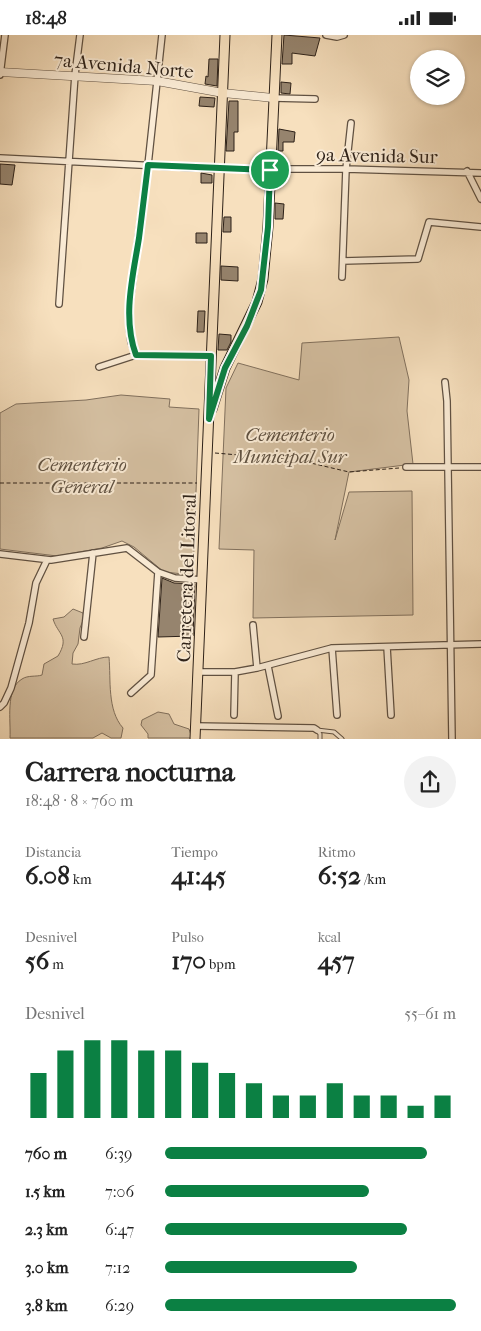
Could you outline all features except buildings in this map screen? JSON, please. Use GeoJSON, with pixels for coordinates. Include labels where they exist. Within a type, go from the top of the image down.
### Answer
{"type":"FeatureCollection","features":[{"type":"Feature","properties":{"kind":"main road"},"geometry":{"type":"LineString","coordinates":[[209,419],[226,35]]}},
{"type":"Feature","properties":{"kind":"main road"},"geometry":{"type":"LineString","coordinates":[[209,419],[225,368],[247,326],[257,302],[263,279],[277,35]]}},
{"type":"Feature","properties":{"kind":"main road"},"geometry":{"type":"LineString","coordinates":[[211,358],[217,369],[225,368]]}},
{"type":"Feature","properties":{"kind":"main road","name":"Carretera del Litoral"},"geometry":{"type":"LineString","coordinates":[[196,739],[209,419]]}},
{"type":"Feature","properties":{"kind":"street"},"geometry":{"type":"LineString","coordinates":[[0,73],[5,35]]}},
{"type":"Feature","properties":{"kind":"street"},"geometry":{"type":"LineString","coordinates":[[60,304],[75,75],[80,35]]}},
{"type":"Feature","properties":{"kind":"street"},"geometry":{"type":"LineString","coordinates":[[136,355],[131,342],[129,325],[130,301],[148,165],[162,35]]}},
{"type":"Feature","properties":{"kind":"street"},"geometry":{"type":"LineString","coordinates":[[326,35],[337,37],[343,35]]}},
{"type":"Feature","properties":{"kind":"street","name":"7a Avenida Norte"},"geometry":{"type":"LineString","coordinates":[[0,73],[75,75],[157,81],[223,93],[273,98]]}},
{"type":"Feature","properties":{"kind":"street"},"geometry":{"type":"LineString","coordinates":[[273,98],[315,99]]}},
{"type":"Feature","properties":{"kind":"street"},"geometry":{"type":"LineString","coordinates":[[342,277],[346,169],[350,123]]}},
{"type":"Feature","properties":{"kind":"street","name":"9a Avenida Sur"},"geometry":{"type":"LineString","coordinates":[[0,158],[219,169],[478,172]]}},
{"type":"Feature","properties":{"kind":"street"},"geometry":{"type":"LineString","coordinates":[[467,171],[481,199]]}},
{"type":"Feature","properties":{"kind":"street"},"geometry":{"type":"LineString","coordinates":[[343,261],[418,259],[430,222],[481,227]]}},
{"type":"Feature","properties":{"kind":"street"},"geometry":{"type":"LineString","coordinates":[[99,367],[136,355],[211,358]]}},
{"type":"Feature","properties":{"kind":"street"},"geometry":{"type":"LineString","coordinates":[[445,382],[447,401],[452,739]]}},
{"type":"Feature","properties":{"kind":"street"},"geometry":{"type":"LineString","coordinates":[[406,467],[481,467]]}},
{"type":"Feature","properties":{"kind":"street"},"geometry":{"type":"LineString","coordinates":[[0,554],[47,560],[128,548],[158,572],[175,578],[203,580]]}},
{"type":"Feature","properties":{"kind":"street"},"geometry":{"type":"LineString","coordinates":[[84,637],[93,553]]}},
{"type":"Feature","properties":{"kind":"street"},"geometry":{"type":"LineString","coordinates":[[0,707],[4,703],[10,688],[29,623],[36,583],[47,560]]}},
{"type":"Feature","properties":{"kind":"street"},"geometry":{"type":"LineString","coordinates":[[131,693],[151,675],[158,572]]}},
{"type":"Feature","properties":{"kind":"street"},"geometry":{"type":"LineString","coordinates":[[252,625],[257,669]]}},
{"type":"Feature","properties":{"kind":"street"},"geometry":{"type":"LineString","coordinates":[[198,672],[235,672],[257,669],[332,648],[481,644]]}},
{"type":"Feature","properties":{"kind":"street"},"geometry":{"type":"LineString","coordinates":[[388,647],[391,715]]}},
{"type":"Feature","properties":{"kind":"street"},"geometry":{"type":"LineString","coordinates":[[332,648],[338,715]]}},
{"type":"Feature","properties":{"kind":"street"},"geometry":{"type":"LineString","coordinates":[[268,665],[278,716]]}},
{"type":"Feature","properties":{"kind":"street"},"geometry":{"type":"LineString","coordinates":[[234,715],[235,672]]}},
{"type":"Feature","properties":{"kind":"street"},"geometry":{"type":"LineString","coordinates":[[196,726],[314,728],[318,730]]}},
{"type":"Feature","properties":{"kind":"lane"},"geometry":{"type":"LineString","coordinates":[[320,739],[318,730],[334,732],[342,739]]}},
{"type":"Feature","properties":{"kind":"path"},"geometry":{"type":"LineString","coordinates":[[207,452],[298,460],[349,472],[406,467]]}},
{"type":"Feature","properties":{"kind":"path"},"geometry":{"type":"LineString","coordinates":[[0,483],[206,483]]}},
{"type":"Feature","properties":{"kind":"green space","name":"Cementerio Municipal Sur"},"geometry":{"type":"Polygon","coordinates":[[[399,337],[409,380],[407,411],[413,464],[349,472],[335,540],[349,492],[412,491],[413,615],[253,618],[254,550],[219,549],[226,388],[238,363],[299,380],[302,343],[399,337]]]}},
{"type":"Feature","properties":{"kind":"green space","name":"Cementerio General"},"geometry":{"type":"Polygon","coordinates":[[[121,395],[170,399],[169,407],[199,409],[193,575],[164,572],[134,547],[122,541],[102,548],[57,556],[0,549],[0,413],[16,404],[86,400],[121,395]]]}},
{"type":"Feature","properties":{"kind":"green space"},"geometry":{"type":"Polygon","coordinates":[[[73,609],[83,613],[84,618],[80,628],[78,644],[73,653],[72,664],[81,664],[109,657],[112,704],[114,713],[123,728],[121,738],[111,738],[102,733],[93,738],[10,738],[10,706],[13,690],[22,679],[42,675],[44,664],[58,656],[63,640],[53,619],[64,617],[73,609]]]}},
{"type":"Feature","properties":{"kind":"green space"},"geometry":{"type":"Polygon","coordinates":[[[158,712],[169,714],[174,724],[189,729],[192,738],[148,738],[148,734],[141,725],[142,720],[158,712]]]}},
{"type":"Feature","properties":{"kind":"route"},"geometry":{"type":"LineString","coordinates":[[148,165],[270,170],[268,227],[261,290],[247,326],[225,368],[209,419],[211,356],[136,355],[131,342],[129,325],[130,301],[148,165]]}}]}
